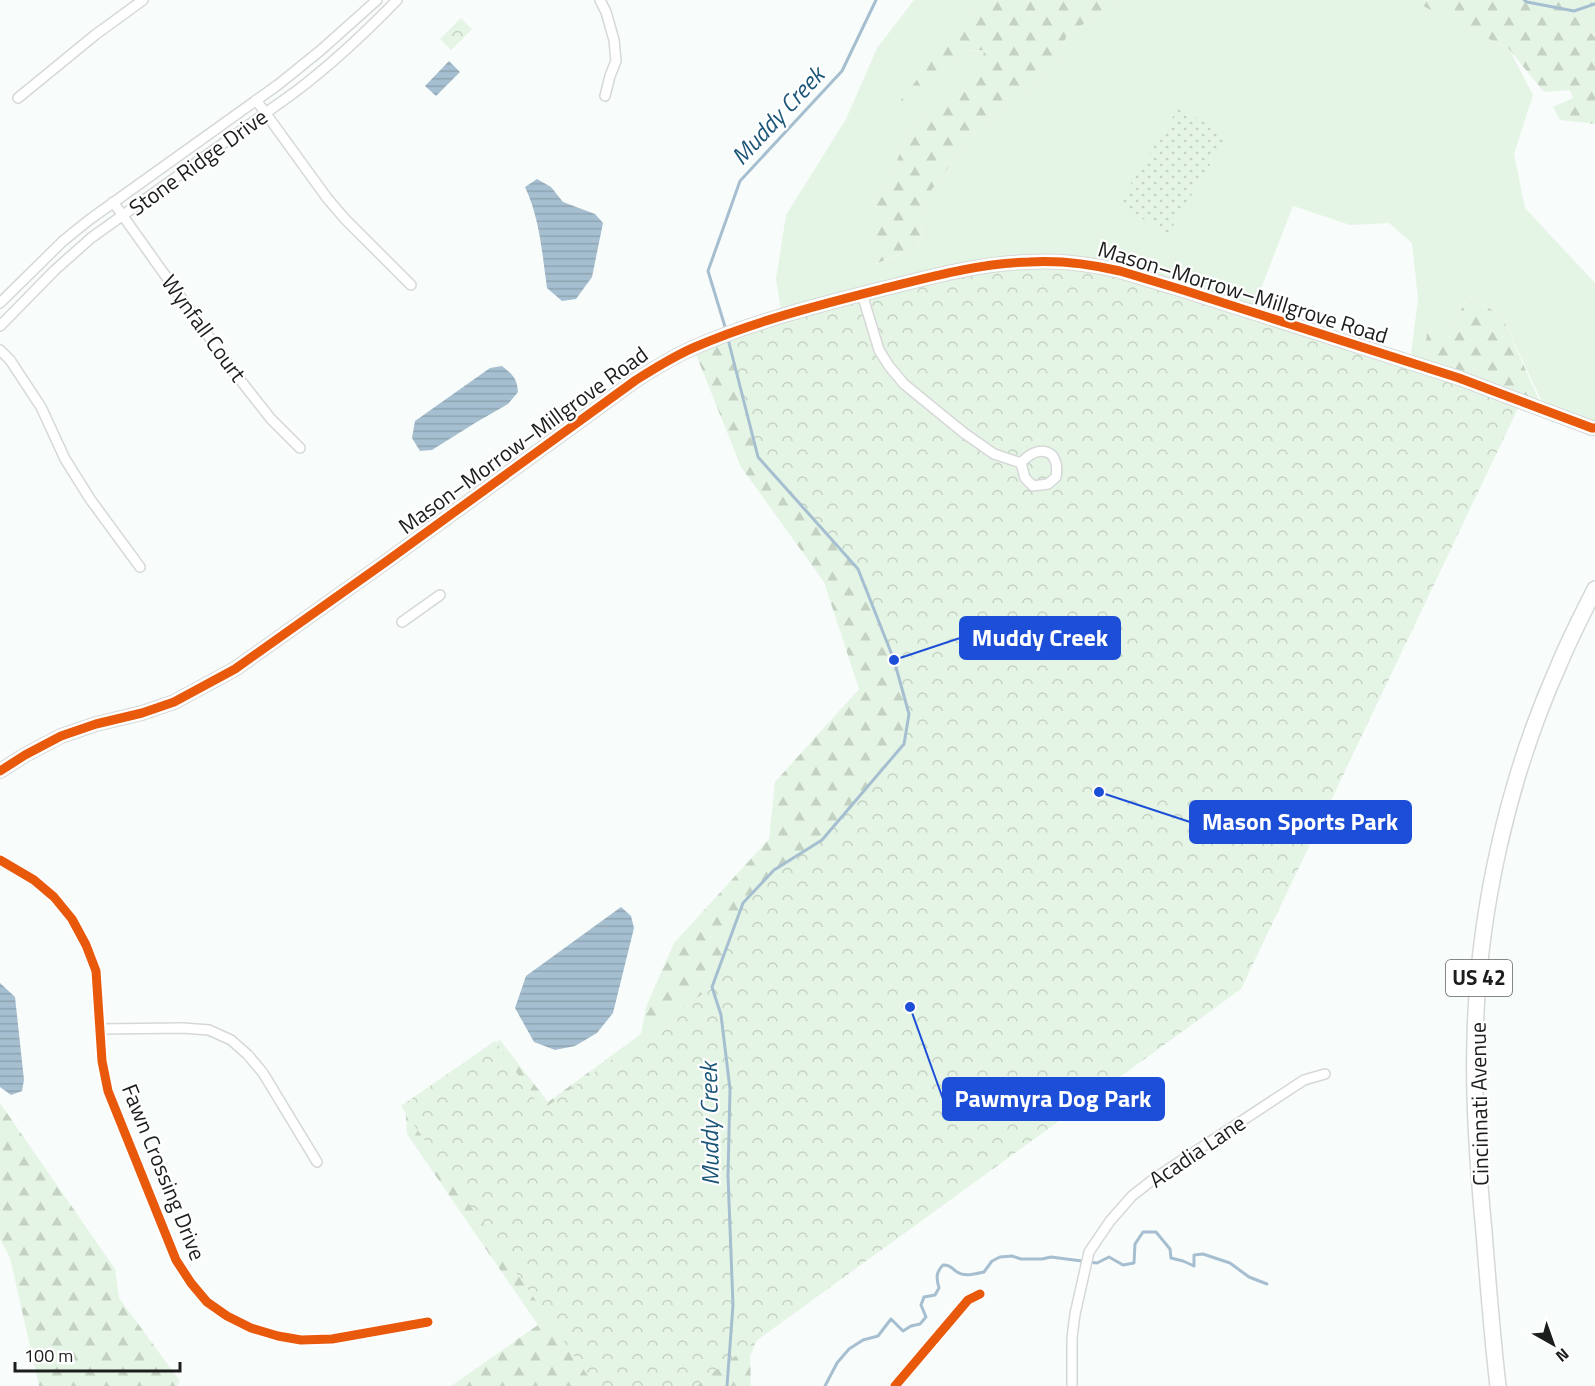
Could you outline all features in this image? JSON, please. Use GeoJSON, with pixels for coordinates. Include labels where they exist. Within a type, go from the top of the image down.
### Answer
{"type":"FeatureCollection","features":[{"type":"Feature","properties":{"kind":"main road","name":"Cincinnati Avenue"},"geometry":{"type":"LineString","coordinates":[[1498,1386],[1482,1213],[1474,1089],[1478,981],[1485,923],[1504,824],[1525,752],[1557,668],[1595,589]]}},
{"type":"Feature","properties":{"kind":"street"},"geometry":{"type":"LineString","coordinates":[[18,98],[142,0]]}},
{"type":"Feature","properties":{"kind":"street","name":"Stone Ridge Drive"},"geometry":{"type":"LineString","coordinates":[[0,326],[91,238],[327,68],[397,0]]}},
{"type":"Feature","properties":{"kind":"street"},"geometry":{"type":"LineString","coordinates":[[600,0],[614,40],[616,61],[605,96]]}},
{"type":"Feature","properties":{"kind":"street"},"geometry":{"type":"LineString","coordinates":[[373,1],[385,13]]}},
{"type":"Feature","properties":{"kind":"street","name":"Stone Ridge Drive"},"geometry":{"type":"LineString","coordinates":[[0,303],[63,241],[321,50],[373,1]]}},
{"type":"Feature","properties":{"kind":"street"},"geometry":{"type":"LineString","coordinates":[[256,100],[333,205],[411,285]]}},
{"type":"Feature","properties":{"kind":"street","name":"Wynfall Court"},"geometry":{"type":"LineString","coordinates":[[114,202],[234,372],[272,419],[300,448]]}},
{"type":"Feature","properties":{"kind":"street","name":"Mason–Morrow–Millgrove Road"},"geometry":{"type":"LineString","coordinates":[[0,771],[25,755],[77,729],[142,713],[174,702],[235,669],[636,380],[693,347],[748,326],[819,305],[934,276],[1029,262],[1062,262],[1120,271],[1459,378],[1594,430]]}},
{"type":"Feature","properties":{"kind":"street"},"geometry":{"type":"LineString","coordinates":[[862,294],[879,350],[904,384],[979,444],[994,454],[1021,463]]}},
{"type":"Feature","properties":{"kind":"street"},"geometry":{"type":"LineString","coordinates":[[0,350],[10,360],[41,407],[65,459],[90,499],[140,567]]}},
{"type":"Feature","properties":{"kind":"street"},"geometry":{"type":"LineString","coordinates":[[402,622],[440,596]]}},
{"type":"Feature","properties":{"kind":"street","name":"Fawn Crossing Drive"},"geometry":{"type":"LineString","coordinates":[[0,860],[34,880],[54,897],[72,919],[86,945],[96,971],[102,1061],[108,1091],[176,1260],[207,1302],[227,1316],[251,1328],[301,1340],[332,1339],[428,1322]]}},
{"type":"Feature","properties":{"kind":"street"},"geometry":{"type":"LineString","coordinates":[[100,1029],[209,1030],[231,1040],[263,1073],[317,1162]]}},
{"type":"Feature","properties":{"kind":"street","name":"Acadia Lane"},"geometry":{"type":"LineString","coordinates":[[1072,1386],[1072,1338],[1075,1314],[1089,1252],[1110,1221],[1132,1196],[1155,1178],[1304,1080],[1325,1074]]}},
{"type":"Feature","properties":{"kind":"green space"},"geometry":{"type":"Polygon","coordinates":[[[914,0],[980,0],[898,114],[965,51],[984,50],[983,67],[911,127],[891,175],[870,205],[876,264],[919,247],[927,196],[975,132],[1056,69],[1067,34],[1123,0],[1411,0],[1509,49],[1533,95],[1514,154],[1525,208],[1595,283],[1595,423],[1541,400],[1502,316],[1469,296],[1453,324],[1427,333],[1423,366],[1410,362],[1418,299],[1412,243],[1389,223],[1350,225],[1293,206],[1252,312],[782,316],[776,279],[786,215],[846,119],[877,48],[914,0]]]}},
{"type":"Feature","properties":{"kind":"green space"},"geometry":{"type":"Polygon","coordinates":[[[980,0],[1123,0],[1067,34],[1056,69],[975,132],[927,196],[919,247],[875,264],[870,205],[891,175],[911,127],[982,67],[984,50],[965,51],[898,115],[897,105],[980,0]]]}},
{"type":"Feature","properties":{"kind":"green space"},"geometry":{"type":"Polygon","coordinates":[[[1411,0],[1595,0],[1595,4],[1574,11],[1595,38],[1595,124],[1560,120],[1553,107],[1573,98],[1570,90],[1544,92],[1509,49],[1411,0]]]}},
{"type":"Feature","properties":{"kind":"green space"},"geometry":{"type":"Polygon","coordinates":[[[1595,4],[1595,38],[1574,11],[1595,4]]]}},
{"type":"Feature","properties":{"kind":"green space"},"geometry":{"type":"Polygon","coordinates":[[[461,18],[472,29],[451,50],[440,39],[461,18]]]}},
{"type":"Feature","properties":{"kind":"green space"},"geometry":{"type":"Polygon","coordinates":[[[1179,107],[1227,136],[1168,234],[1118,204],[1179,107]]]}},
{"type":"Feature","properties":{"kind":"green space"},"geometry":{"type":"Polygon","coordinates":[[[1095,266],[1521,402],[1241,989],[694,1386],[595,1386],[401,1106],[495,1041],[542,1110],[712,987],[743,903],[774,870],[822,840],[904,744],[908,714],[894,660],[858,569],[758,457],[727,334],[963,270],[1095,266]]]}},
{"type":"Feature","properties":{"kind":"green space"},"geometry":{"type":"Polygon","coordinates":[[[1469,296],[1502,316],[1539,400],[1521,401],[1423,366],[1427,333],[1453,324],[1469,296]]]}},
{"type":"Feature","properties":{"kind":"green space"},"geometry":{"type":"Polygon","coordinates":[[[727,334],[914,611],[919,736],[765,1317],[750,1357],[751,1386],[451,1386],[538,1325],[407,1134],[405,1103],[500,1040],[548,1102],[641,1034],[646,1007],[674,943],[769,839],[775,782],[859,689],[824,582],[741,467],[693,347],[727,334]]]}},
{"type":"Feature","properties":{"kind":"green space"},"geometry":{"type":"Polygon","coordinates":[[[0,1103],[115,1269],[119,1298],[180,1381],[177,1386],[39,1386],[10,1258],[0,1239],[0,1103]]]}},
{"type":"Feature","properties":{"kind":"water"},"geometry":{"type":"Polygon","coordinates":[[[449,61],[460,72],[436,96],[425,86],[449,61]]]}},
{"type":"Feature","properties":{"kind":"water"},"geometry":{"type":"Polygon","coordinates":[[[537,179],[551,187],[563,202],[595,214],[603,223],[592,277],[576,299],[562,301],[547,288],[537,224],[525,187],[537,179]]]}},
{"type":"Feature","properties":{"kind":"water"},"geometry":{"type":"Polygon","coordinates":[[[502,366],[517,383],[518,392],[508,404],[432,450],[420,451],[412,438],[415,421],[490,368],[502,366]]]}},
{"type":"Feature","properties":{"kind":"water"},"geometry":{"type":"Polygon","coordinates":[[[621,907],[631,916],[634,928],[613,1013],[597,1033],[575,1046],[555,1050],[534,1042],[515,1008],[526,976],[621,907]]]}},
{"type":"Feature","properties":{"kind":"water"},"geometry":{"type":"Polygon","coordinates":[[[0,983],[15,997],[24,1080],[22,1091],[11,1095],[0,1087],[0,983]]]}},
{"type":"Feature","properties":{"kind":"waterway","name":"Muddy Creek"},"geometry":{"type":"LineString","coordinates":[[726,330],[708,271],[740,181],[842,71],[876,0]]}},
{"type":"Feature","properties":{"kind":"waterway","name":"Muddy Creek"},"geometry":{"type":"LineString","coordinates":[[1524,0],[1574,11],[1595,4]]}},
{"type":"Feature","properties":{"kind":"waterway","name":"Muddy Creek"},"geometry":{"type":"LineString","coordinates":[[727,1386],[733,1305],[728,1176],[730,1089],[721,1015],[712,987],[743,903],[774,870],[822,840],[904,744],[909,714],[894,660],[858,569],[758,457],[728,339]]}},
{"type":"Feature","properties":{"kind":"waterway"},"geometry":{"type":"LineString","coordinates":[[825,1386],[837,1363],[849,1349],[863,1340],[878,1336],[891,1319],[903,1331],[920,1324],[926,1317],[921,1305],[924,1297],[935,1295],[939,1288],[938,1273],[943,1265],[967,1275],[984,1272],[992,1261],[1000,1257],[1012,1256],[1021,1259],[1051,1257],[1097,1263],[1109,1257],[1123,1265],[1134,1263],[1135,1244],[1143,1232],[1156,1232],[1170,1249],[1171,1258],[1194,1266],[1194,1255],[1203,1254],[1230,1263],[1249,1277],[1267,1284]]}},
{"type":"Feature","properties":{"kind":"cycle path"},"geometry":{"type":"LineString","coordinates":[[0,771],[61,736],[174,702],[235,669],[636,380],[680,354],[741,329],[787,314],[955,271],[1011,263],[1041,262],[1075,263],[1120,271],[1459,378],[1595,428]]}},
{"type":"Feature","properties":{"kind":"cycle path"},"geometry":{"type":"LineString","coordinates":[[0,860],[34,880],[54,897],[72,919],[86,945],[96,971],[102,1061],[108,1091],[176,1260],[207,1302],[227,1316],[251,1328],[301,1340],[332,1339],[428,1322]]}},
{"type":"Feature","properties":{"kind":"cycle path"},"geometry":{"type":"LineString","coordinates":[[895,1386],[968,1300],[980,1294]]}},
{"type":"Feature","properties":{"kind":"place","name":"Muddy Creek"},"geometry":{"type":"Point","coordinates":[894,660]}},
{"type":"Feature","properties":{"kind":"place","name":"Mason Sports Park"},"geometry":{"type":"Point","coordinates":[1099,792]}},
{"type":"Feature","properties":{"kind":"place","name":"Pawmyra Dog Park"},"geometry":{"type":"Point","coordinates":[910,1007]}}]}
